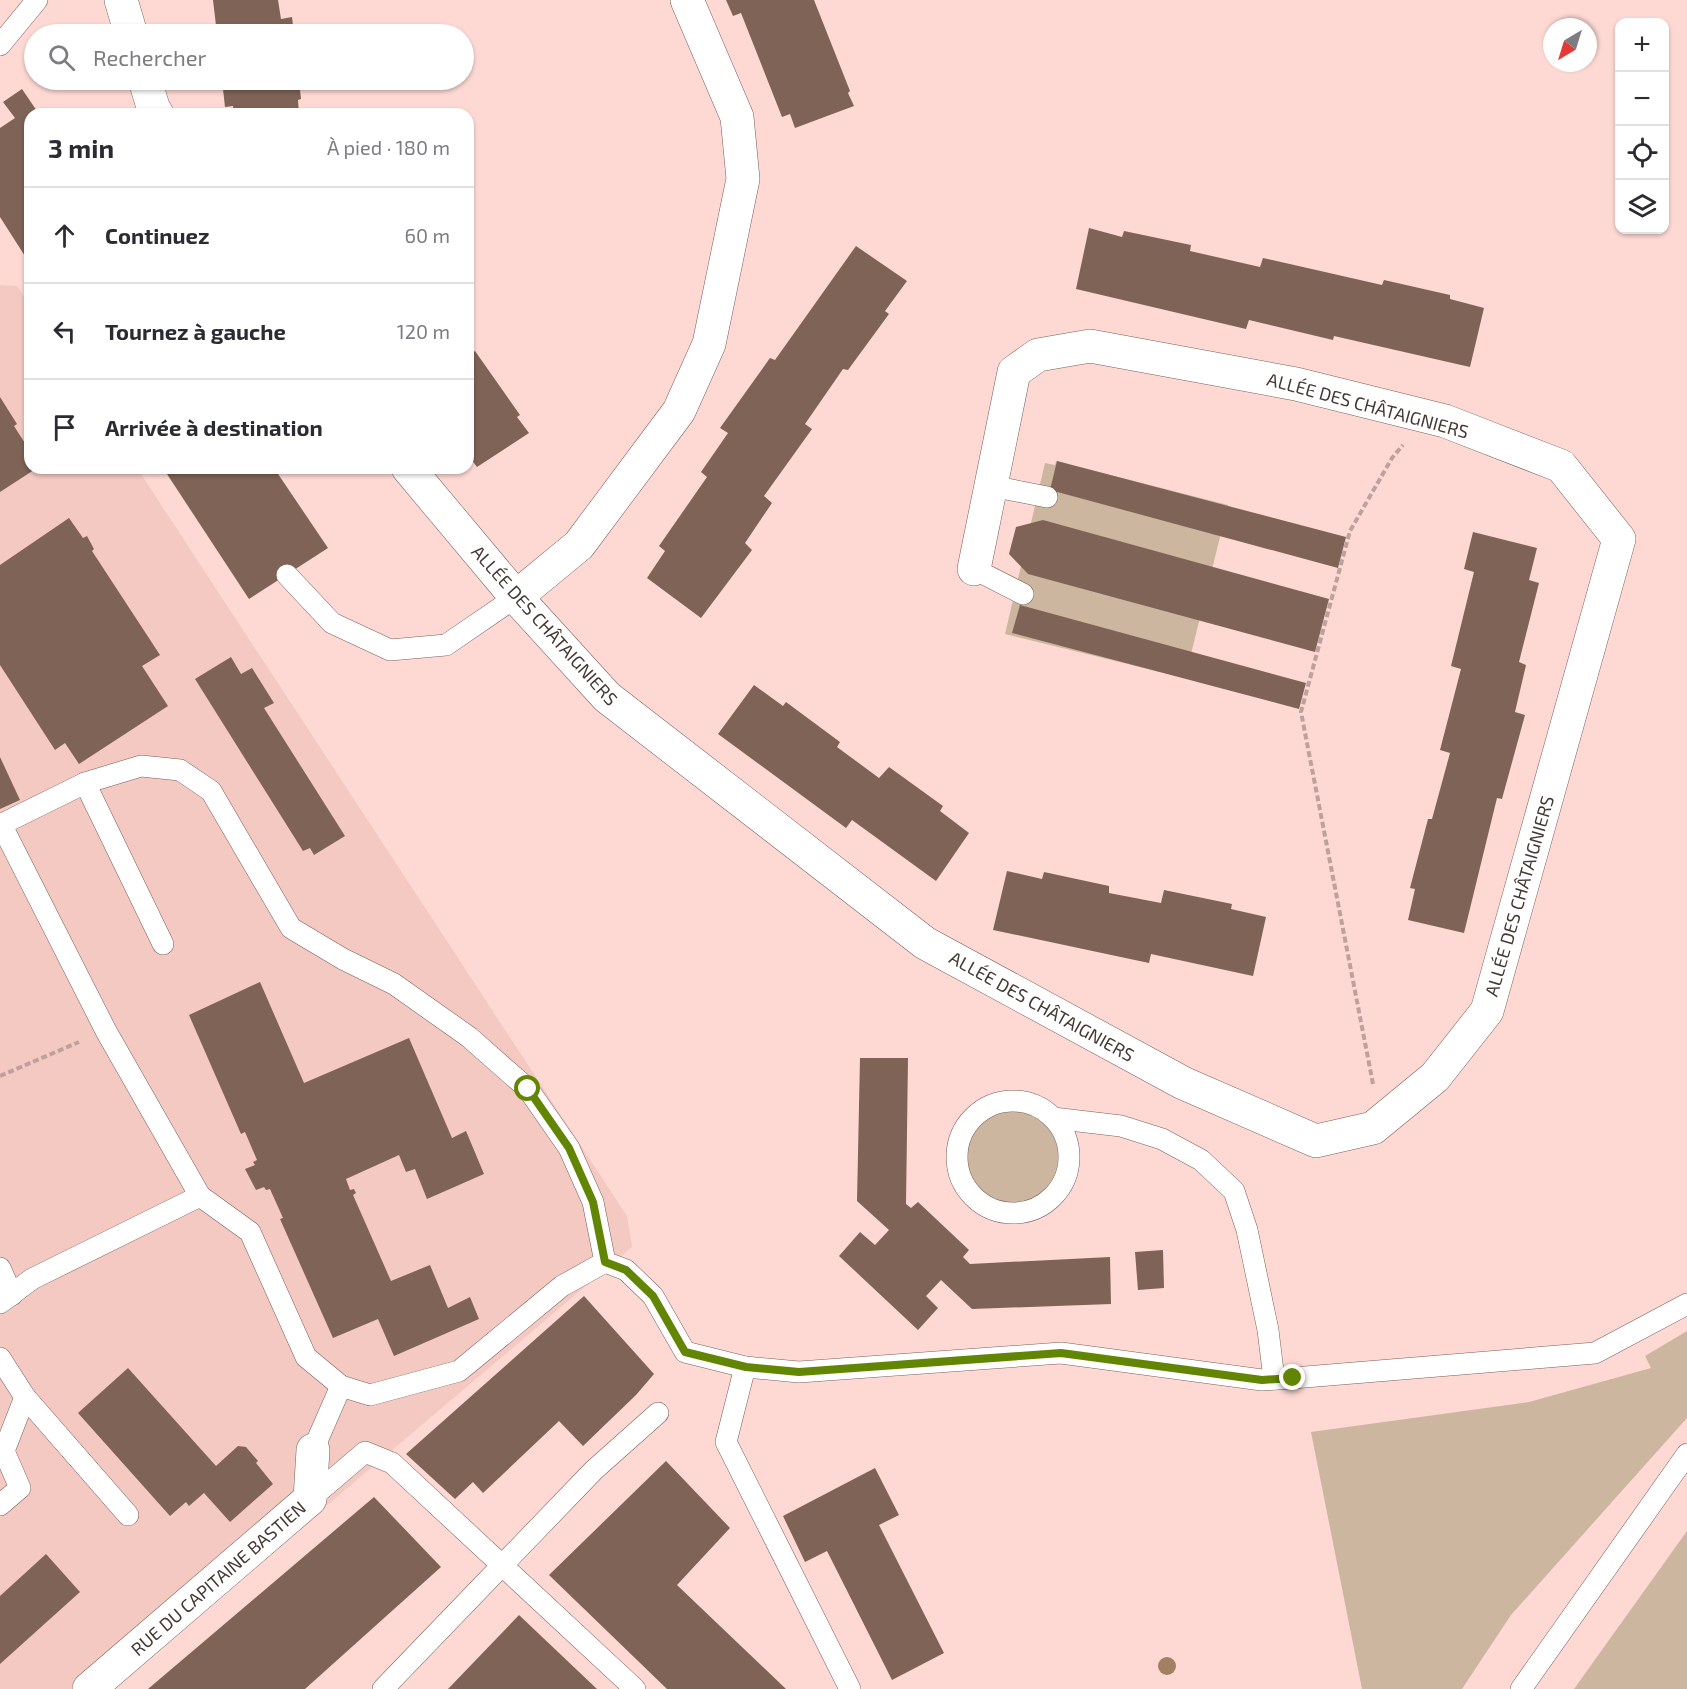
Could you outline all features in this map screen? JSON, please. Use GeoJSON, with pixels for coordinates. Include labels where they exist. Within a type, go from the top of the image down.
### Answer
{"type":"FeatureCollection","features":[{"type":"Feature","properties":{"kind":"street"},"geometry":{"type":"LineString","coordinates":[[121,0],[128,24]]}},
{"type":"Feature","properties":{"kind":"street"},"geometry":{"type":"LineString","coordinates":[[516,597],[579,545],[679,411],[709,344],[743,179],[737,117],[687,0]]}},
{"type":"Feature","properties":{"kind":"street"},"geometry":{"type":"LineString","coordinates":[[148,90],[154,108]]}},
{"type":"Feature","properties":{"kind":"street","name":"ALLÉE DES CHÂTAIGNIERS"},"geometry":{"type":"LineString","coordinates":[[413,474],[516,597],[607,697],[925,943],[1183,1083],[1316,1141],[1372,1128],[1435,1077],[1487,1011],[1619,539],[1561,466],[1445,421],[1296,384],[1090,346],[1038,355],[1014,372],[974,569]]}},
{"type":"Feature","properties":{"kind":"street","name":"RUE DU CAPITAINE BASTIEN"},"geometry":{"type":"LineString","coordinates":[[89,1689],[310,1498],[313,1450]]}},
{"type":"Feature","properties":{"kind":"lane"},"geometry":{"type":"LineString","coordinates":[[0,45],[36,0]]}},
{"type":"Feature","properties":{"kind":"lane"},"geometry":{"type":"LineString","coordinates":[[991,486],[1047,497]]}},
{"type":"Feature","properties":{"kind":"lane"},"geometry":{"type":"LineString","coordinates":[[974,569],[1023,594]]}},
{"type":"Feature","properties":{"kind":"lane"},"geometry":{"type":"LineString","coordinates":[[287,575],[332,623],[390,650],[446,645],[516,597]]}},
{"type":"Feature","properties":{"kind":"lane"},"geometry":{"type":"LineString","coordinates":[[141,766],[180,770],[211,791],[291,928],[342,959],[394,984],[469,1037],[528,1089],[569,1148],[574,1159],[593,1202],[605,1262],[562,1286],[459,1371],[370,1395],[341,1386],[306,1357],[250,1232],[200,1196],[106,1031],[1,825],[85,783],[141,766]]}},
{"type":"Feature","properties":{"kind":"lane"},"geometry":{"type":"LineString","coordinates":[[85,783],[163,944]]}},
{"type":"Feature","properties":{"kind":"lane"},"geometry":{"type":"LineString","coordinates":[[1053,1118],[1061,1128],[1068,1144],[1070,1162],[1065,1179],[1056,1194],[1043,1206],[1026,1213],[1008,1214],[991,1209],[976,1200],[964,1187],[958,1171],[956,1152],[961,1136],[970,1120],[984,1109],[1000,1102],[1017,1101],[1035,1105],[1053,1118],[1121,1126],[1162,1139],[1201,1160],[1234,1191],[1247,1230],[1268,1330],[1274,1379]]}},
{"type":"Feature","properties":{"kind":"lane"},"geometry":{"type":"LineString","coordinates":[[0,1268],[6,1299],[32,1280],[200,1196]]}},
{"type":"Feature","properties":{"kind":"lane"},"geometry":{"type":"LineString","coordinates":[[605,1262],[626,1270],[653,1296],[685,1352],[746,1367],[799,1372],[1061,1353],[1240,1377],[1274,1379],[1595,1353],[1687,1304]]}},
{"type":"Feature","properties":{"kind":"lane"},"geometry":{"type":"LineString","coordinates":[[0,1358],[25,1397],[128,1515]]}},
{"type":"Feature","properties":{"kind":"lane"},"geometry":{"type":"LineString","coordinates":[[746,1367],[726,1442],[850,1689]]}},
{"type":"Feature","properties":{"kind":"lane"},"geometry":{"type":"LineString","coordinates":[[313,1450],[341,1386]]}},
{"type":"Feature","properties":{"kind":"lane"},"geometry":{"type":"LineString","coordinates":[[0,1505],[20,1488],[4,1451],[25,1397]]}},
{"type":"Feature","properties":{"kind":"lane"},"geometry":{"type":"LineString","coordinates":[[383,1689],[594,1470],[658,1413]]}},
{"type":"Feature","properties":{"kind":"lane"},"geometry":{"type":"LineString","coordinates":[[310,1498],[365,1452],[392,1463],[634,1689]]}},
{"type":"Feature","properties":{"kind":"lane"},"geometry":{"type":"LineString","coordinates":[[1521,1689],[1687,1454]]}},
{"type":"Feature","properties":{"kind":"path"},"geometry":{"type":"LineString","coordinates":[[1392,1112],[1374,1092],[1301,712],[1350,531],[1392,458],[1409,437],[1413,413]]}},
{"type":"Feature","properties":{"kind":"path"},"geometry":{"type":"LineString","coordinates":[[0,1076],[106,1031]]}},
{"type":"Feature","properties":{"kind":"shaded area"},"geometry":{"type":"Polygon","coordinates":[[[0,285],[17,286],[24,296],[24,474],[141,474],[627,1216],[632,1247],[110,1689],[0,1689],[0,285]]]}},
{"type":"Feature","properties":{"kind":"shaded area"},"geometry":{"type":"Polygon","coordinates":[[[1056,461],[1228,505],[1185,678],[1005,634],[1045,463],[1055,465],[1056,461]]]}},
{"type":"Feature","properties":{"kind":"shaded area"},"geometry":{"type":"Polygon","coordinates":[[[1012,1111],[1030,1114],[1045,1124],[1055,1139],[1058,1157],[1055,1175],[1045,1190],[1030,1200],[1012,1203],[994,1200],[979,1190],[969,1175],[966,1157],[969,1139],[979,1124],[994,1114],[1012,1111]]]}},
{"type":"Feature","properties":{"kind":"shaded area"},"geometry":{"type":"Polygon","coordinates":[[[1687,1331],[1687,1418],[1511,1615],[1462,1689],[1362,1689],[1311,1432],[1529,1402],[1651,1368],[1645,1356],[1687,1331]]]}},
{"type":"Feature","properties":{"kind":"shaded area"},"geometry":{"type":"Polygon","coordinates":[[[1687,1531],[1687,1689],[1574,1689],[1687,1531]]]}},
{"type":"Feature","properties":{"kind":"building"},"geometry":{"type":"Polygon","coordinates":[[[213,0],[278,0],[281,19],[292,17],[293,24],[216,24],[213,0]]]}},
{"type":"Feature","properties":{"kind":"building"},"geometry":{"type":"Polygon","coordinates":[[[726,0],[814,0],[854,106],[795,128],[790,114],[782,117],[741,13],[733,16],[726,0]]]}},
{"type":"Feature","properties":{"kind":"building"},"geometry":{"type":"Polygon","coordinates":[[[22,89],[35,108],[24,108],[24,255],[0,217],[0,128],[15,118],[3,102],[22,89]]]}},
{"type":"Feature","properties":{"kind":"building"},"geometry":{"type":"Polygon","coordinates":[[[223,90],[300,90],[299,108],[225,107],[223,90]]]}},
{"type":"Feature","properties":{"kind":"building"},"geometry":{"type":"Polygon","coordinates":[[[1089,228],[1122,237],[1124,231],[1191,245],[1190,251],[1260,267],[1263,258],[1382,285],[1384,280],[1450,295],[1450,299],[1484,308],[1470,367],[1334,336],[1333,340],[1249,320],[1246,329],[1076,289],[1089,228]]]}},
{"type":"Feature","properties":{"kind":"building"},"geometry":{"type":"Polygon","coordinates":[[[856,246],[907,281],[885,311],[889,314],[848,370],[843,369],[805,424],[812,429],[764,496],[772,503],[745,543],[752,550],[701,618],[647,578],[665,551],[659,546],[707,477],[701,472],[728,433],[720,428],[770,358],[775,360],[856,246]]]}},
{"type":"Feature","properties":{"kind":"building"},"geometry":{"type":"Polygon","coordinates":[[[474,352],[520,415],[517,417],[529,433],[477,467],[474,463],[474,352]]]}},
{"type":"Feature","properties":{"kind":"building"},"geometry":{"type":"Polygon","coordinates":[[[0,397],[17,424],[14,426],[24,442],[24,474],[28,474],[0,492],[0,397]]]}},
{"type":"Feature","properties":{"kind":"building"},"geometry":{"type":"Polygon","coordinates":[[[1057,461],[1346,537],[1338,568],[1050,490],[1057,461]]]}},
{"type":"Feature","properties":{"kind":"building"},"geometry":{"type":"Polygon","coordinates":[[[167,474],[278,474],[328,548],[249,599],[167,474]]]}},
{"type":"Feature","properties":{"kind":"building"},"geometry":{"type":"Polygon","coordinates":[[[69,518],[83,538],[87,536],[94,549],[92,551],[160,655],[142,666],[168,706],[79,764],[65,743],[55,750],[0,665],[0,565],[69,518]]]}},
{"type":"Feature","properties":{"kind":"building"},"geometry":{"type":"Polygon","coordinates":[[[1043,520],[1329,599],[1315,652],[1028,574],[1009,554],[1016,527],[1043,520]]]}},
{"type":"Feature","properties":{"kind":"building"},"geometry":{"type":"Polygon","coordinates":[[[1473,532],[1537,548],[1529,580],[1539,583],[1519,662],[1526,665],[1515,712],[1525,715],[1502,799],[1497,798],[1464,933],[1408,920],[1415,889],[1410,888],[1428,819],[1432,819],[1450,753],[1440,750],[1461,669],[1451,666],[1474,572],[1464,569],[1473,532]]]}},
{"type":"Feature","properties":{"kind":"building"},"geometry":{"type":"Polygon","coordinates":[[[1020,605],[1306,683],[1299,709],[1012,633],[1020,605]]]}},
{"type":"Feature","properties":{"kind":"building"},"geometry":{"type":"Polygon","coordinates":[[[231,657],[241,674],[252,668],[274,703],[264,708],[345,836],[314,855],[310,848],[303,851],[195,679],[231,657]]]}},
{"type":"Feature","properties":{"kind":"building"},"geometry":{"type":"Polygon","coordinates":[[[754,685],[783,706],[786,702],[840,742],[837,747],[879,778],[889,767],[943,806],[940,811],[969,833],[936,881],[852,820],[846,828],[718,734],[754,685]]]}},
{"type":"Feature","properties":{"kind":"building"},"geometry":{"type":"Polygon","coordinates":[[[0,757],[20,800],[0,809],[0,757]]]}},
{"type":"Feature","properties":{"kind":"building"},"geometry":{"type":"Polygon","coordinates":[[[1007,871],[1042,879],[1044,872],[1109,886],[1109,893],[1161,903],[1164,890],[1232,904],[1231,909],[1266,917],[1253,976],[1151,954],[1149,963],[993,930],[1007,871]]]}},
{"type":"Feature","properties":{"kind":"building"},"geometry":{"type":"Polygon","coordinates":[[[260,982],[304,1083],[409,1038],[452,1138],[466,1131],[484,1174],[427,1199],[415,1169],[406,1172],[399,1155],[346,1179],[350,1190],[354,1189],[356,1193],[353,1195],[391,1281],[430,1265],[448,1308],[470,1297],[479,1319],[394,1356],[378,1319],[333,1338],[280,1219],[283,1218],[270,1189],[266,1190],[264,1187],[256,1190],[245,1169],[255,1165],[253,1162],[257,1160],[245,1132],[241,1134],[189,1015],[260,982]]]}},
{"type":"Feature","properties":{"kind":"building"},"geometry":{"type":"Polygon","coordinates":[[[860,1058],[908,1058],[906,1204],[911,1208],[918,1202],[969,1250],[963,1257],[970,1264],[1110,1257],[1111,1304],[972,1309],[941,1280],[926,1296],[938,1308],[918,1330],[839,1256],[860,1232],[875,1245],[889,1230],[857,1201],[860,1058]]]}},
{"type":"Feature","properties":{"kind":"building"},"geometry":{"type":"Polygon","coordinates":[[[1163,1250],[1164,1288],[1138,1290],[1135,1252],[1163,1250]]]}},
{"type":"Feature","properties":{"kind":"building"},"geometry":{"type":"Polygon","coordinates":[[[584,1296],[654,1374],[636,1395],[583,1446],[559,1421],[483,1493],[473,1482],[455,1499],[406,1454],[584,1296]]]}},
{"type":"Feature","properties":{"kind":"building"},"geometry":{"type":"Polygon","coordinates":[[[128,1368],[216,1466],[238,1446],[246,1447],[273,1484],[230,1522],[204,1493],[189,1506],[186,1502],[170,1516],[78,1413],[128,1368]]]}},
{"type":"Feature","properties":{"kind":"building"},"geometry":{"type":"Polygon","coordinates":[[[666,1461],[730,1528],[677,1585],[786,1689],[667,1689],[549,1575],[666,1461]]]}},
{"type":"Feature","properties":{"kind":"building"},"geometry":{"type":"Polygon","coordinates":[[[875,1468],[899,1515],[879,1525],[944,1653],[892,1680],[827,1551],[805,1562],[783,1516],[875,1468]]]}},
{"type":"Feature","properties":{"kind":"building"},"geometry":{"type":"Polygon","coordinates":[[[374,1497],[441,1567],[305,1689],[148,1689],[374,1497]]]}},
{"type":"Feature","properties":{"kind":"building"},"geometry":{"type":"Polygon","coordinates":[[[46,1554],[80,1592],[0,1664],[0,1596],[46,1554]]]}},
{"type":"Feature","properties":{"kind":"building"},"geometry":{"type":"Polygon","coordinates":[[[519,1615],[597,1689],[448,1689],[519,1615]]]}},
{"type":"Feature","properties":{"kind":"route"},"geometry":{"type":"LineString","coordinates":[[528,1089],[569,1148],[593,1202],[605,1262],[626,1270],[653,1296],[685,1352],[746,1367],[799,1372],[1061,1353],[1262,1380],[1293,1378]]}}]}
